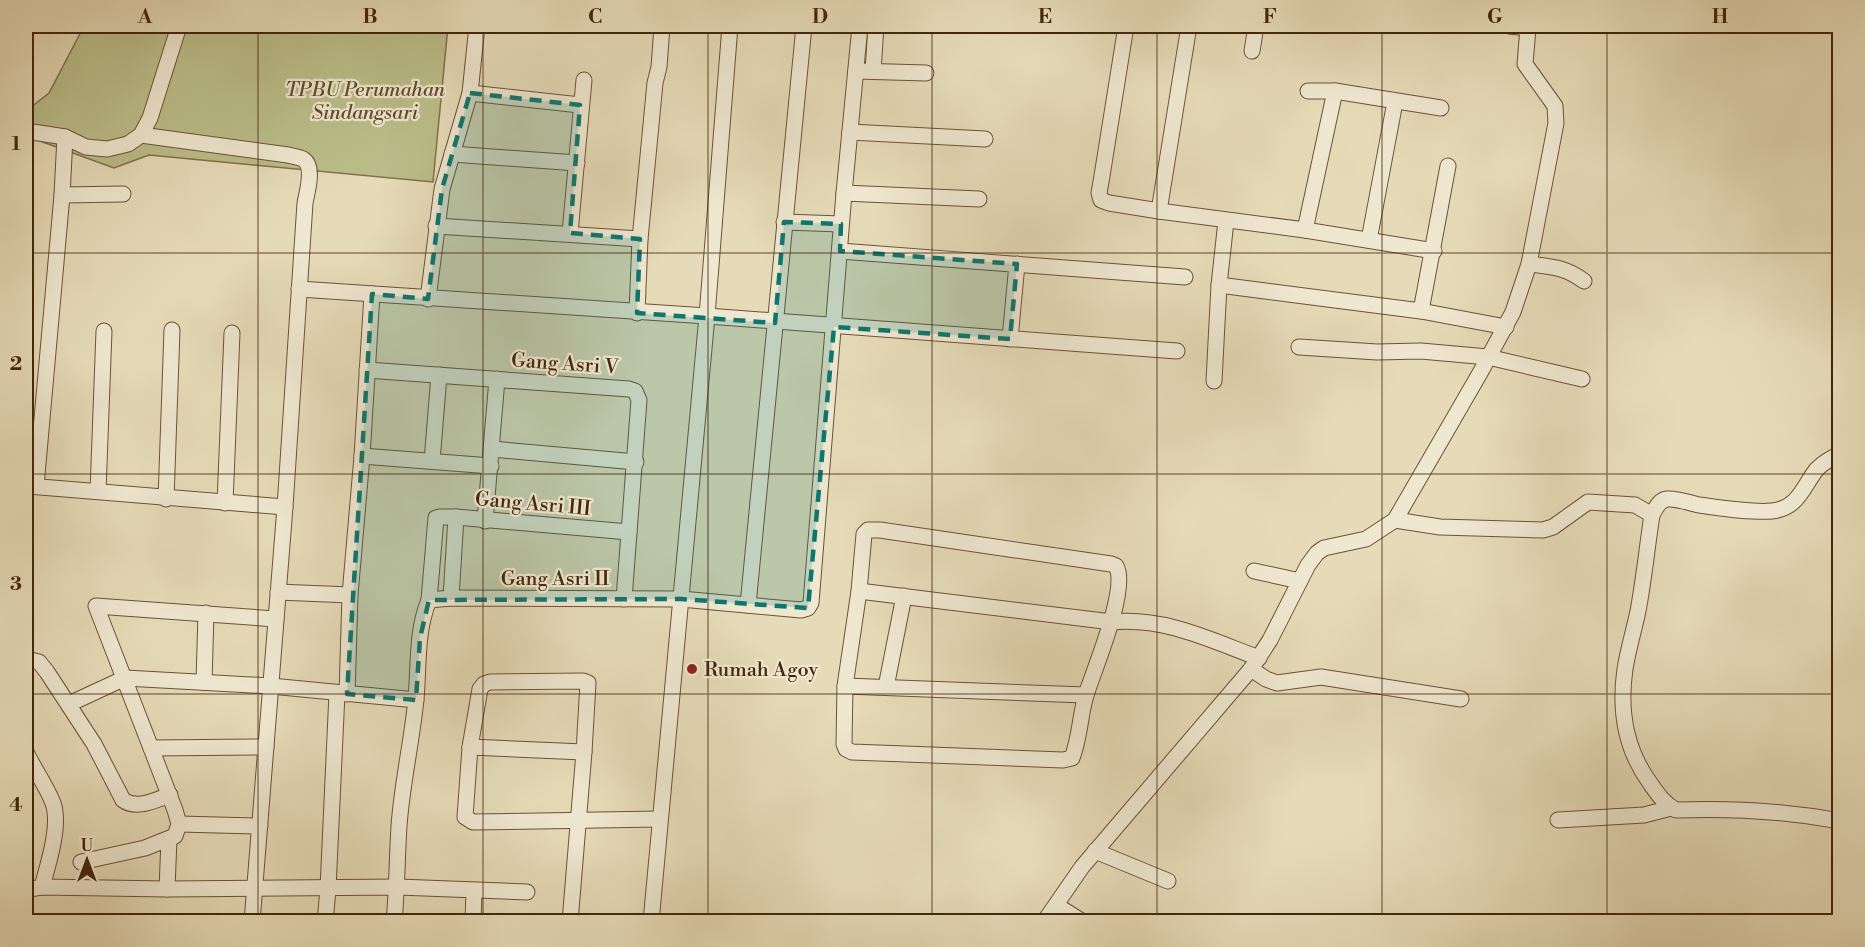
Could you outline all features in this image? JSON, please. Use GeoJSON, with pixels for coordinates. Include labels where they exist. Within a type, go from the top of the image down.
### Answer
{"type":"FeatureCollection","features":[{"type":"Feature","properties":{"kind":"street"},"geometry":{"type":"LineString","coordinates":[[26,131],[64,137],[86,147],[107,149],[128,144],[141,135],[150,118],[179,26]]}},
{"type":"Feature","properties":{"kind":"street"},"geometry":{"type":"LineString","coordinates":[[428,299],[442,189],[470,93],[477,26]]}},
{"type":"Feature","properties":{"kind":"street"},"geometry":{"type":"LineString","coordinates":[[637,313],[640,239],[662,26]]}},
{"type":"Feature","properties":{"kind":"street"},"geometry":{"type":"LineString","coordinates":[[651,921],[707,316],[730,26]]}},
{"type":"Feature","properties":{"kind":"street"},"geometry":{"type":"LineString","coordinates":[[748,605],[804,26]]}},
{"type":"Feature","properties":{"kind":"street"},"geometry":{"type":"LineString","coordinates":[[834,327],[860,26]]}},
{"type":"Feature","properties":{"kind":"street"},"geometry":{"type":"LineString","coordinates":[[873,71],[876,26]]}},
{"type":"Feature","properties":{"kind":"street"},"geometry":{"type":"LineString","coordinates":[[1126,26],[1099,193],[1101,200],[1159,211],[1305,230],[1434,251]]}},
{"type":"Feature","properties":{"kind":"street"},"geometry":{"type":"LineString","coordinates":[[1159,211],[1189,26]]}},
{"type":"Feature","properties":{"kind":"street"},"geometry":{"type":"LineString","coordinates":[[1252,51],[1256,26]]}},
{"type":"Feature","properties":{"kind":"street"},"geometry":{"type":"LineString","coordinates":[[1044,921],[1095,851],[1255,663],[1274,632],[1308,565],[1320,550],[1360,541],[1395,520],[1506,327],[1529,264],[1556,123],[1556,106],[1525,64],[1530,27],[1509,26]]}},
{"type":"Feature","properties":{"kind":"street"},"geometry":{"type":"LineString","coordinates":[[856,71],[926,73]]}},
{"type":"Feature","properties":{"kind":"street"},"geometry":{"type":"LineString","coordinates":[[570,233],[584,80]]}},
{"type":"Feature","properties":{"kind":"street"},"geometry":{"type":"LineString","coordinates":[[1308,91],[1335,91],[1441,108]]}},
{"type":"Feature","properties":{"kind":"street"},"geometry":{"type":"LineString","coordinates":[[1305,230],[1335,91]]}},
{"type":"Feature","properties":{"kind":"street"},"geometry":{"type":"LineString","coordinates":[[470,93],[580,105]]}},
{"type":"Feature","properties":{"kind":"street"},"geometry":{"type":"LineString","coordinates":[[1369,240],[1395,102]]}},
{"type":"Feature","properties":{"kind":"street"},"geometry":{"type":"LineString","coordinates":[[850,132],[985,139]]}},
{"type":"Feature","properties":{"kind":"street"},"geometry":{"type":"LineString","coordinates":[[141,135],[288,155],[304,159],[309,174],[252,921]]}},
{"type":"Feature","properties":{"kind":"street"},"geometry":{"type":"LineString","coordinates":[[64,137],[62,195],[31,486],[166,499],[285,507]]}},
{"type":"Feature","properties":{"kind":"street"},"geometry":{"type":"LineString","coordinates":[[452,154],[577,163]]}},
{"type":"Feature","properties":{"kind":"street"},"geometry":{"type":"LineString","coordinates":[[1421,311],[1448,166]]}},
{"type":"Feature","properties":{"kind":"street"},"geometry":{"type":"LineString","coordinates":[[62,195],[123,194]]}},
{"type":"Feature","properties":{"kind":"street"},"geometry":{"type":"LineString","coordinates":[[844,194],[979,199]]}},
{"type":"Feature","properties":{"kind":"street"},"geometry":{"type":"LineString","coordinates":[[1214,381],[1219,285],[1226,221]]}},
{"type":"Feature","properties":{"kind":"street"},"geometry":{"type":"LineString","coordinates":[[784,222],[842,224]]}},
{"type":"Feature","properties":{"kind":"street"},"geometry":{"type":"LineString","coordinates":[[436,226],[640,239]]}},
{"type":"Feature","properties":{"kind":"street"},"geometry":{"type":"LineString","coordinates":[[840,251],[1185,277]]}},
{"type":"Feature","properties":{"kind":"street"},"geometry":{"type":"LineString","coordinates":[[1010,339],[1017,264]]}},
{"type":"Feature","properties":{"kind":"street"},"geometry":{"type":"LineString","coordinates":[[1529,264],[1560,267],[1584,281]]}},
{"type":"Feature","properties":{"kind":"street"},"geometry":{"type":"LineString","coordinates":[[1219,285],[1421,311],[1506,327]]}},
{"type":"Feature","properties":{"kind":"street"},"geometry":{"type":"LineString","coordinates":[[299,289],[707,316],[775,323],[1177,351]]}},
{"type":"Feature","properties":{"kind":"street"},"geometry":{"type":"LineString","coordinates":[[325,921],[362,456],[372,294]]}},
{"type":"Feature","properties":{"kind":"street","name":"Gang Asri II"},"geometry":{"type":"LineString","coordinates":[[429,600],[451,598],[681,599],[801,610],[807,608],[811,603],[834,327]]}},
{"type":"Feature","properties":{"kind":"street"},"geometry":{"type":"LineString","coordinates":[[166,499],[172,330]]}},
{"type":"Feature","properties":{"kind":"street"},"geometry":{"type":"LineString","coordinates":[[99,491],[104,331]]}},
{"type":"Feature","properties":{"kind":"street"},"geometry":{"type":"LineString","coordinates":[[225,503],[232,333]]}},
{"type":"Feature","properties":{"kind":"street"},"geometry":{"type":"LineString","coordinates":[[1299,347],[1377,352],[1421,351],[1488,357],[1582,379]]}},
{"type":"Feature","properties":{"kind":"street","name":"Gang Asri V"},"geometry":{"type":"LineString","coordinates":[[367,370],[629,388],[635,391],[639,400],[636,462]]}},
{"type":"Feature","properties":{"kind":"street"},"geometry":{"type":"LineString","coordinates":[[432,461],[439,375]]}},
{"type":"Feature","properties":{"kind":"street"},"geometry":{"type":"LineString","coordinates":[[485,521],[497,380]]}},
{"type":"Feature","properties":{"kind":"street"},"geometry":{"type":"LineString","coordinates":[[492,449],[636,462],[624,599]]}},
{"type":"Feature","properties":{"kind":"street"},"geometry":{"type":"LineString","coordinates":[[1839,454],[1827,459],[1818,468],[1793,504],[1773,511],[1699,505],[1670,499],[1659,504],[1652,515],[1638,611],[1625,670],[1624,715],[1631,751],[1648,781],[1671,808],[1676,810],[1716,808],[1807,815],[1839,821]]}},
{"type":"Feature","properties":{"kind":"street"},"geometry":{"type":"LineString","coordinates":[[362,456],[491,466]]}},
{"type":"Feature","properties":{"kind":"street"},"geometry":{"type":"LineString","coordinates":[[1395,520],[1440,527],[1543,530],[1553,527],[1583,504],[1593,501],[1635,505],[1652,515]]}},
{"type":"Feature","properties":{"kind":"street","name":"Gang Asri III"},"geometry":{"type":"LineString","coordinates":[[429,600],[436,520],[440,517],[629,532]]}},
{"type":"Feature","properties":{"kind":"street"},"geometry":{"type":"LineString","coordinates":[[451,598],[456,517]]}},
{"type":"Feature","properties":{"kind":"street"},"geometry":{"type":"LineString","coordinates":[[868,530],[1114,565],[1119,575],[1112,622],[1086,695],[1072,758],[1063,760],[849,751],[844,744],[845,686],[859,591],[864,534],[868,530]]}},
{"type":"Feature","properties":{"kind":"street"},"geometry":{"type":"LineString","coordinates":[[1254,572],[1300,581]]}},
{"type":"Feature","properties":{"kind":"street"},"geometry":{"type":"LineString","coordinates":[[859,591],[1112,622],[1143,620],[1169,625],[1255,663],[1266,679],[1277,683],[1321,677],[1461,699]]}},
{"type":"Feature","properties":{"kind":"street"},"geometry":{"type":"LineString","coordinates":[[278,592],[350,595]]}},
{"type":"Feature","properties":{"kind":"street"},"geometry":{"type":"LineString","coordinates":[[886,687],[904,596]]}},
{"type":"Feature","properties":{"kind":"street"},"geometry":{"type":"LineString","coordinates":[[394,921],[398,887],[399,825],[416,700],[420,638],[424,611],[429,600]]}},
{"type":"Feature","properties":{"kind":"street"},"geometry":{"type":"LineString","coordinates":[[81,862],[145,848],[169,839],[175,836],[179,824],[170,795],[96,606],[276,619]]}},
{"type":"Feature","properties":{"kind":"street"},"geometry":{"type":"LineString","coordinates":[[204,682],[206,613]]}},
{"type":"Feature","properties":{"kind":"street"},"geometry":{"type":"LineString","coordinates":[[26,659],[39,662],[69,704],[94,744],[123,800],[129,804],[138,804],[170,795]]}},
{"type":"Feature","properties":{"kind":"street"},"geometry":{"type":"LineString","coordinates":[[69,704],[125,678],[271,686],[416,700]]}},
{"type":"Feature","properties":{"kind":"street"},"geometry":{"type":"LineString","coordinates":[[570,921],[579,819],[589,689],[588,683],[584,681],[490,682],[484,684],[480,689],[470,747],[465,817],[474,822],[579,819],[659,819]]}},
{"type":"Feature","properties":{"kind":"street"},"geometry":{"type":"LineString","coordinates":[[845,686],[1086,695]]}},
{"type":"Feature","properties":{"kind":"street"},"geometry":{"type":"LineString","coordinates":[[151,748],[266,747]]}},
{"type":"Feature","properties":{"kind":"street"},"geometry":{"type":"LineString","coordinates":[[470,747],[584,752]]}},
{"type":"Feature","properties":{"kind":"street"},"geometry":{"type":"LineString","coordinates":[[26,752],[53,803],[55,814],[53,849],[42,887]]}},
{"type":"Feature","properties":{"kind":"street"},"geometry":{"type":"LineString","coordinates":[[1558,820],[1644,815],[1671,808]]}},
{"type":"Feature","properties":{"kind":"street"},"geometry":{"type":"LineString","coordinates":[[179,824],[260,826]]}},
{"type":"Feature","properties":{"kind":"street"},"geometry":{"type":"LineString","coordinates":[[167,889],[169,839]]}},
{"type":"Feature","properties":{"kind":"street"},"geometry":{"type":"LineString","coordinates":[[1095,851],[1168,881]]}},
{"type":"Feature","properties":{"kind":"street"},"geometry":{"type":"LineString","coordinates":[[26,890],[42,887],[167,889],[398,887],[527,892]]}},
{"type":"Feature","properties":{"kind":"street"},"geometry":{"type":"LineString","coordinates":[[472,921],[474,891]]}},
{"type":"Feature","properties":{"kind":"street"},"geometry":{"type":"LineString","coordinates":[[1056,905],[1083,921]]}},
{"type":"Feature","properties":{"kind":"highlighted area"},"geometry":{"type":"Polygon","coordinates":[[[470,93],[580,105],[570,233],[640,239],[637,313],[775,323],[784,222],[841,224],[840,251],[1017,264],[1010,339],[834,327],[808,608],[681,599],[429,600],[420,638],[416,700],[347,694],[372,294],[428,299],[442,189],[470,93]]]}},
{"type":"Feature","properties":{"kind":"green space","name":"TPBU Perumahan Sindangsari"},"geometry":{"type":"Polygon","coordinates":[[[84,26],[448,26],[433,182],[149,155],[114,168],[26,136],[26,111],[49,93],[84,26]]]}},
{"type":"Feature","properties":{"kind":"place","name":"Rumah Agoy"},"geometry":{"type":"Point","coordinates":[692,669]}}]}
